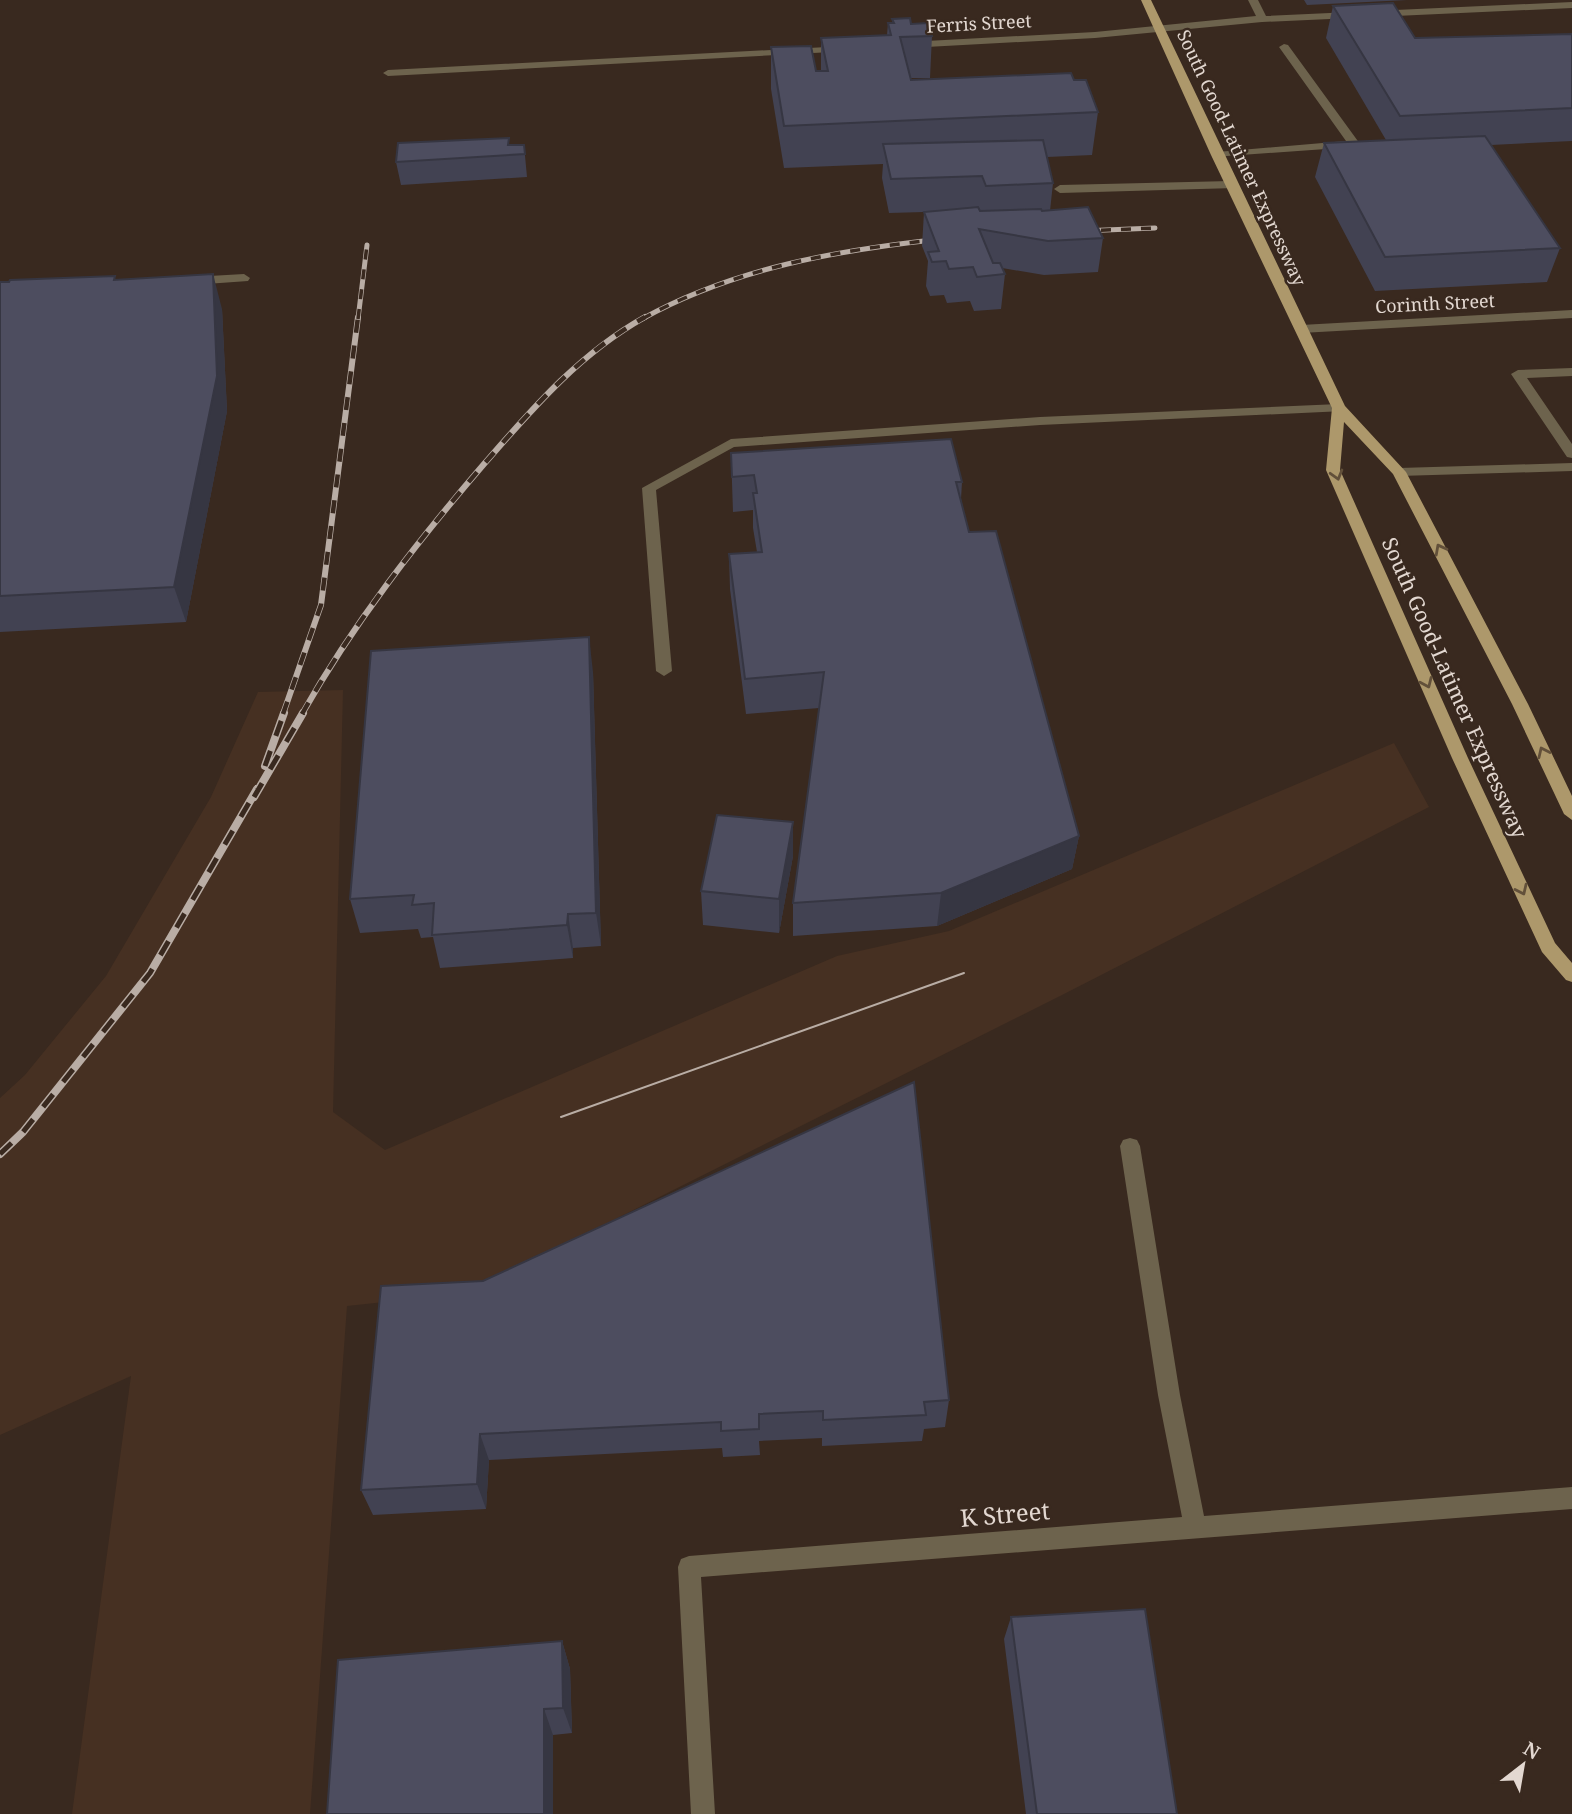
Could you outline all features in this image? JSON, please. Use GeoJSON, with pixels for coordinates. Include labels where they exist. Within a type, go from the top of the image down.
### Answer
{"type":"FeatureCollection","features":[{"type":"Feature","properties":{"kind":"main road","name":"South Good-Latimer Expressway"},"geometry":{"type":"LineString","coordinates":[[1146,0],[1231,185],[1339,408],[1399,472],[1520,704],[1572,814]]}},
{"type":"Feature","properties":{"kind":"main road","name":"South Good-Latimer Expressway"},"geometry":{"type":"LineString","coordinates":[[1339,408],[1333,470],[1460,758],[1548,947],[1572,975]]}},
{"type":"Feature","properties":{"kind":"street"},"geometry":{"type":"LineString","coordinates":[[1253,0],[1262,19]]}},
{"type":"Feature","properties":{"kind":"street","name":"Ferris Street"},"geometry":{"type":"LineString","coordinates":[[901,46],[1160,30],[1262,19],[1572,5]]}},
{"type":"Feature","properties":{"kind":"street"},"geometry":{"type":"LineString","coordinates":[[1217,155],[1354,144],[1284,47]]}},
{"type":"Feature","properties":{"kind":"street"},"geometry":{"type":"LineString","coordinates":[[388,73],[859,48]]}},
{"type":"Feature","properties":{"kind":"street"},"geometry":{"type":"LineString","coordinates":[[1060,189],[1231,185]]}},
{"type":"Feature","properties":{"kind":"street"},"geometry":{"type":"LineString","coordinates":[[176,282],[244,278]]}},
{"type":"Feature","properties":{"kind":"street","name":"Corinth Street"},"geometry":{"type":"LineString","coordinates":[[1301,329],[1572,314]]}},
{"type":"Feature","properties":{"kind":"street"},"geometry":{"type":"LineString","coordinates":[[1572,373],[1518,373],[1572,454]]}},
{"type":"Feature","properties":{"kind":"street"},"geometry":{"type":"LineString","coordinates":[[664,671],[649,488],[731,443],[1040,421],[1339,408]]}},
{"type":"Feature","properties":{"kind":"street"},"geometry":{"type":"LineString","coordinates":[[1399,472],[1572,467]]}},
{"type":"Feature","properties":{"kind":"street"},"geometry":{"type":"LineString","coordinates":[[1130,1146],[1169,1395],[1195,1526]]}},
{"type":"Feature","properties":{"kind":"street","name":"K Street"},"geometry":{"type":"LineString","coordinates":[[703,1814],[689,1567],[1572,1498]]}},
{"type":"Feature","properties":{"kind":"shaded area"},"geometry":{"type":"Polygon","coordinates":[[[343,690],[333,1112],[385,1150],[837,956],[949,931],[1394,743],[1429,807],[1064,994],[468,1293],[347,1306],[310,1814],[72,1814],[131,1376],[0,1435],[0,1098],[25,1075],[106,976],[211,797],[258,692],[343,690]]]}},
{"type":"Feature","properties":{"kind":"building"},"geometry":{"type":"Polygon","coordinates":[[[1393,3],[1415,38],[1572,34],[1572,108],[1400,116],[1333,6],[1393,3]]]}},
{"type":"Feature","properties":{"kind":"building"},"geometry":{"type":"Polygon","coordinates":[[[910,18],[911,24],[928,23],[932,36],[900,37],[911,80],[1071,73],[1074,80],[1086,80],[1098,112],[784,126],[771,47],[811,46],[816,71],[828,71],[821,38],[891,35],[888,23],[894,23],[892,19],[910,18]]]}},
{"type":"Feature","properties":{"kind":"building"},"geometry":{"type":"Polygon","coordinates":[[[1485,136],[1560,248],[1385,257],[1324,143],[1485,136]]]}},
{"type":"Feature","properties":{"kind":"building"},"geometry":{"type":"Polygon","coordinates":[[[509,138],[508,145],[524,145],[525,154],[396,162],[398,143],[509,138]]]}},
{"type":"Feature","properties":{"kind":"building"},"geometry":{"type":"Polygon","coordinates":[[[1043,140],[1053,183],[986,186],[982,176],[891,179],[883,144],[1043,140]]]}},
{"type":"Feature","properties":{"kind":"building"},"geometry":{"type":"Polygon","coordinates":[[[978,207],[980,211],[1042,211],[1088,207],[1103,238],[1048,241],[979,229],[993,263],[1000,263],[1005,274],[977,277],[973,267],[949,269],[946,261],[932,262],[928,252],[939,251],[924,212],[978,207]]]}},
{"type":"Feature","properties":{"kind":"building"},"geometry":{"type":"Polygon","coordinates":[[[213,274],[217,376],[174,587],[0,596],[0,282],[115,276],[114,280],[213,274]]]}},
{"type":"Feature","properties":{"kind":"building"},"geometry":{"type":"Polygon","coordinates":[[[951,439],[962,482],[956,482],[969,532],[996,531],[1079,836],[941,893],[793,903],[824,672],[745,679],[729,554],[762,552],[753,493],[757,493],[754,475],[732,477],[731,453],[951,439]]]}},
{"type":"Feature","properties":{"kind":"building"},"geometry":{"type":"Polygon","coordinates":[[[589,637],[596,913],[568,914],[567,925],[432,935],[434,903],[412,905],[414,895],[350,899],[371,651],[589,637]]]}},
{"type":"Feature","properties":{"kind":"building"},"geometry":{"type":"Polygon","coordinates":[[[717,815],[793,822],[779,899],[701,891],[717,815]]]}},
{"type":"Feature","properties":{"kind":"building"},"geometry":{"type":"Polygon","coordinates":[[[914,1082],[949,1400],[924,1402],[926,1415],[823,1420],[823,1411],[759,1414],[759,1429],[721,1431],[721,1422],[480,1434],[477,1484],[361,1490],[381,1286],[483,1281],[914,1082]]]}},
{"type":"Feature","properties":{"kind":"building"},"geometry":{"type":"Polygon","coordinates":[[[1145,1609],[1177,1814],[1037,1814],[1011,1617],[1145,1609]]]}},
{"type":"Feature","properties":{"kind":"building"},"geometry":{"type":"Polygon","coordinates":[[[562,1641],[563,1708],[544,1709],[544,1814],[327,1814],[338,1660],[562,1641]]]}},
{"type":"Feature","properties":{"kind":"tram line"},"geometry":{"type":"LineString","coordinates":[[561,1117],[964,973]]}},
{"type":"Feature","properties":{"kind":"railway"},"geometry":{"type":"LineString","coordinates":[[1081,231],[1155,228]]}},
{"type":"Feature","properties":{"kind":"railway"},"geometry":{"type":"LineString","coordinates":[[642,319],[713,287],[787,264],[864,249],[942,239]]}},
{"type":"Feature","properties":{"kind":"railway"},"geometry":{"type":"LineString","coordinates":[[358,319],[367,245]]}},
{"type":"Feature","properties":{"kind":"railway"},"geometry":{"type":"LineString","coordinates":[[283,714],[321,605],[358,317]]}},
{"type":"Feature","properties":{"kind":"railway"},"geometry":{"type":"LineString","coordinates":[[302,714],[364,616],[484,464],[558,383],[599,348],[645,317]]}},
{"type":"Feature","properties":{"kind":"railway"},"geometry":{"type":"LineString","coordinates":[[265,766],[284,713]]}},
{"type":"Feature","properties":{"kind":"railway"},"geometry":{"type":"LineString","coordinates":[[254,797],[303,713]]}},
{"type":"Feature","properties":{"kind":"railway"},"geometry":{"type":"LineString","coordinates":[[0,1154],[23,1132],[150,973],[257,789]]}}]}
